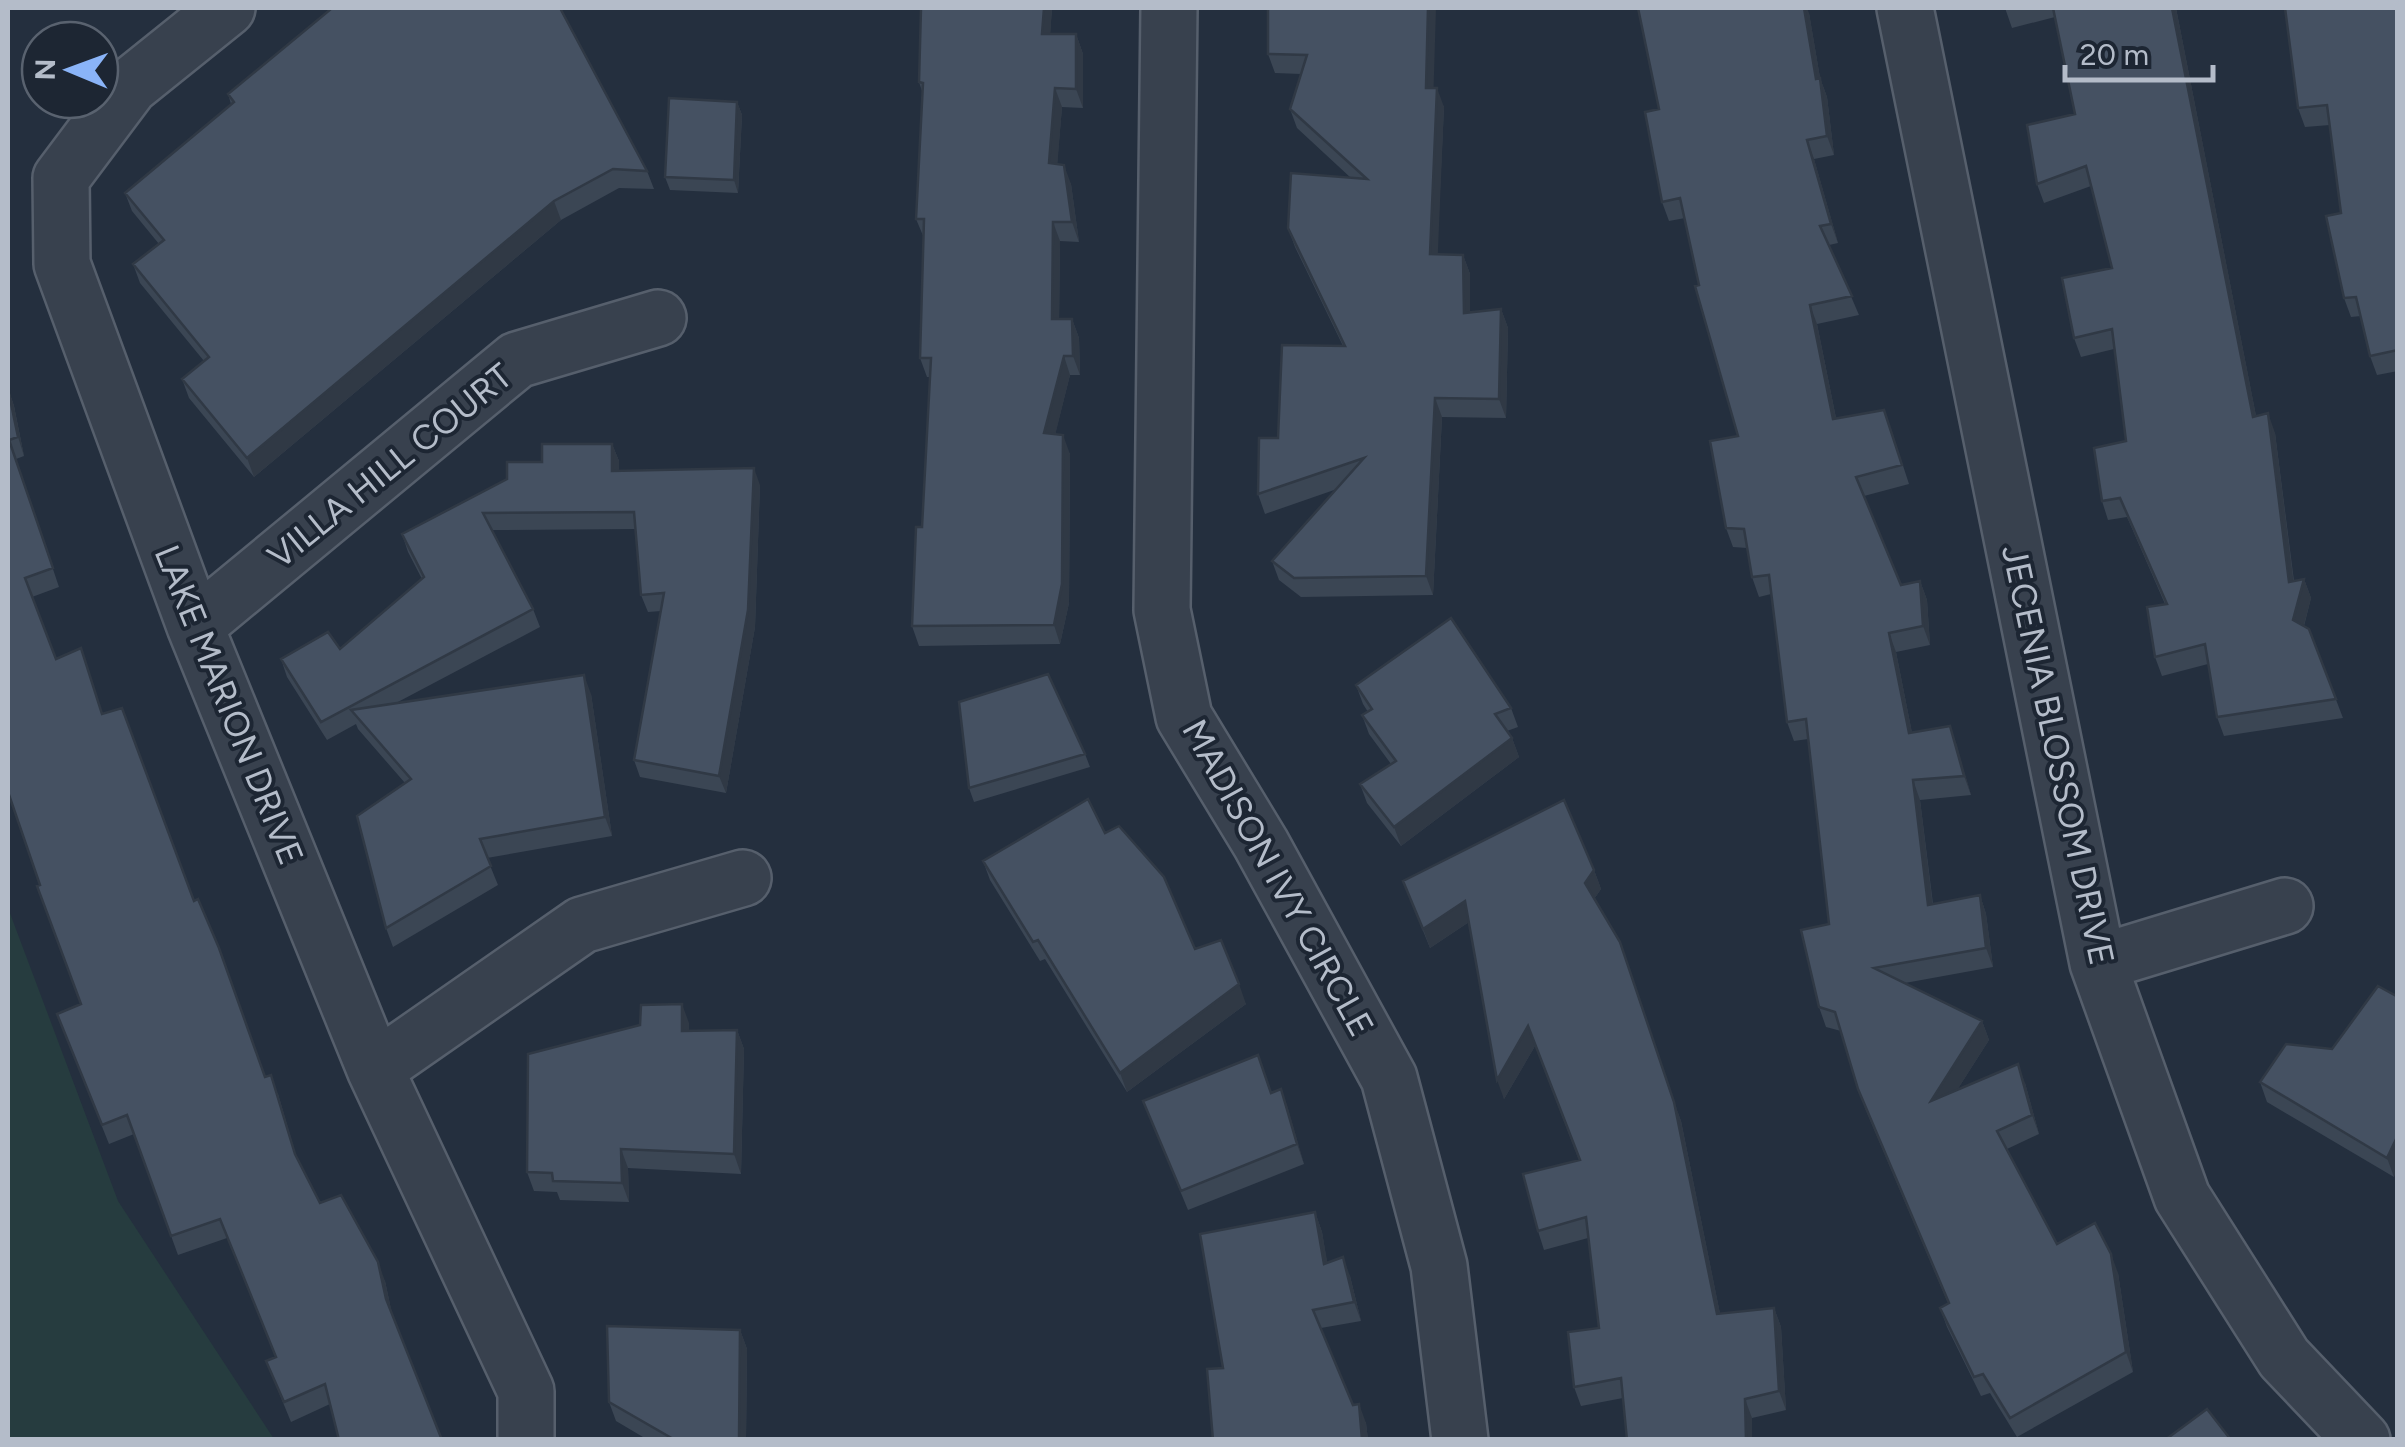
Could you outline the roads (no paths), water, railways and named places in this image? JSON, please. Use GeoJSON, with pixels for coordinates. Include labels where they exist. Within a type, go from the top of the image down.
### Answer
{"type":"FeatureCollection","features":[{"type":"Feature","properties":{"kind":"street","name":"LAKE MARION DRIVE"},"geometry":{"type":"LineString","coordinates":[[227,8],[130,86],[61,178],[62,264],[195,626],[375,1069],[526,1391],[526,1440]]}},
{"type":"Feature","properties":{"kind":"street","name":"MADISON IVY CIRCLE"},"geometry":{"type":"LineString","coordinates":[[1169,8],[1162,610],[1184,716],[1260,844],[1388,1078],[1439,1266],[1460,1440]]}},
{"type":"Feature","properties":{"kind":"street","name":"JECENIA BLOSSOM DRIVE"},"geometry":{"type":"LineString","coordinates":[[1905,8],[2098,964],[2182,1196],[2284,1358],[2362,1440]]}},
{"type":"Feature","properties":{"kind":"street","name":"VILLA HILL COURT"},"geometry":{"type":"LineString","coordinates":[[195,626],[516,360],[658,318]]}},
{"type":"Feature","properties":{"kind":"street"},"geometry":{"type":"LineString","coordinates":[[375,1069],[582,925],[743,878]]}},
{"type":"Feature","properties":{"kind":"street"},"geometry":{"type":"LineString","coordinates":[[2098,964],[2285,906]]}}]}
